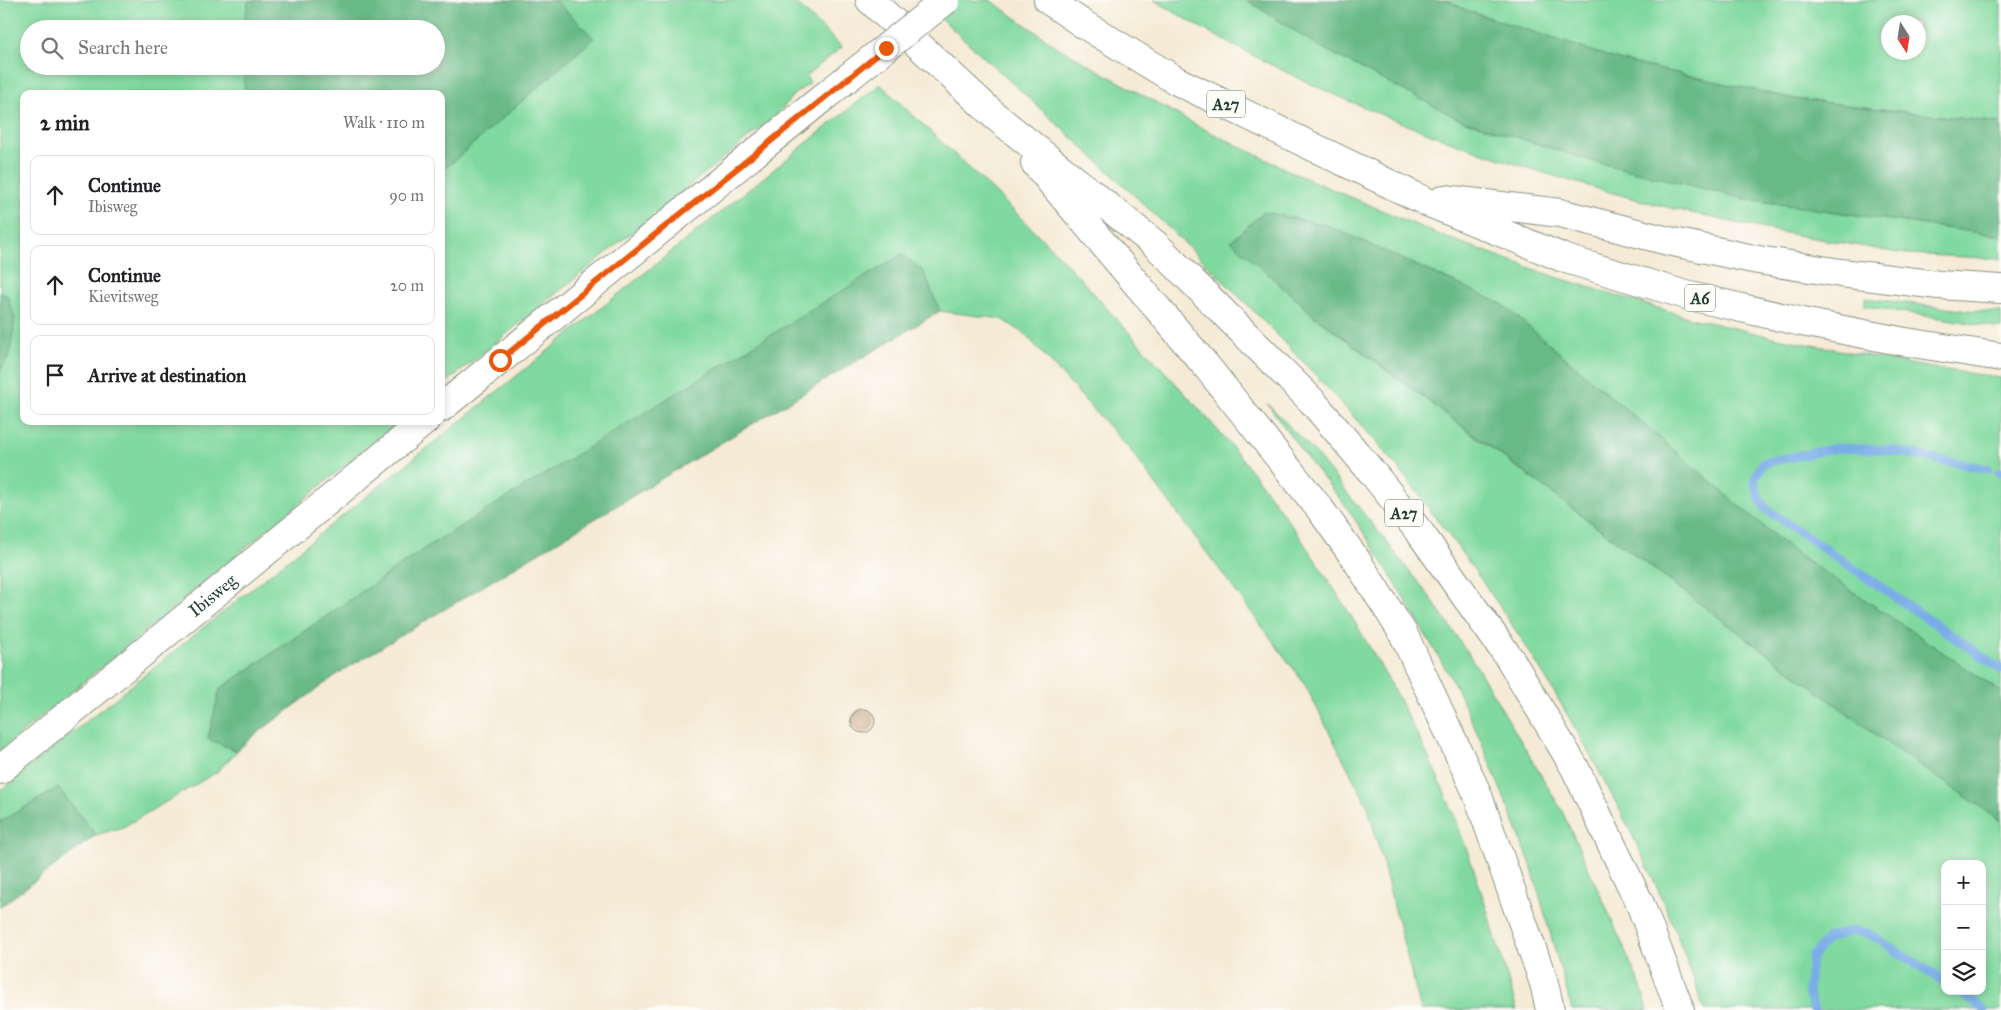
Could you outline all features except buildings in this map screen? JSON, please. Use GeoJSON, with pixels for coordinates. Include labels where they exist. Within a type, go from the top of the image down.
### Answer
{"type":"FeatureCollection","features":[{"type":"Feature","properties":{"kind":"main road","name":"A27"},"geometry":{"type":"LineString","coordinates":[[870,0],[995,116],[1156,245],[1312,402],[1371,471],[1421,534],[1510,658],[1575,768],[1641,906],[1680,1010]]}},
{"type":"Feature","properties":{"kind":"main road"},"geometry":{"type":"LineString","coordinates":[[445,405],[946,0]]}},
{"type":"Feature","properties":{"kind":"main road","name":"A27"},"geometry":{"type":"LineString","coordinates":[[1048,0],[1080,22],[1178,81],[1412,195]]}},
{"type":"Feature","properties":{"kind":"main road","name":"A27"},"geometry":{"type":"LineString","coordinates":[[995,116],[1207,366],[1320,509],[1357,561],[1403,633],[1477,793],[1544,983],[1550,1010]]}},
{"type":"Feature","properties":{"kind":"main road"},"geometry":{"type":"LineString","coordinates":[[1412,195],[1560,213],[1664,240],[1758,260],[1841,273],[1939,285],[2001,290]]}},
{"type":"Feature","properties":{"kind":"main road","name":"A6"},"geometry":{"type":"LineString","coordinates":[[1412,195],[1566,258],[1686,295],[1802,322],[1900,341],[2001,357]]}},
{"type":"Feature","properties":{"kind":"main road","name":"Ibisweg"},"geometry":{"type":"LineString","coordinates":[[0,770],[420,425]]}},
{"type":"Feature","properties":{"kind":"green space"},"geometry":{"type":"Polygon","coordinates":[[[0,0],[249,0],[244,20],[20,20],[20,75],[244,75],[245,90],[20,90],[20,425],[394,425],[0,751],[0,371],[10,354],[7,295],[0,294],[0,0]]]}},
{"type":"Feature","properties":{"kind":"green space"},"geometry":{"type":"Polygon","coordinates":[[[249,0],[555,0],[594,38],[445,168],[445,90],[245,90],[244,75],[445,75],[445,20],[244,20],[249,0]]]}},
{"type":"Feature","properties":{"kind":"green space"},"geometry":{"type":"Polygon","coordinates":[[[555,0],[793,0],[842,47],[806,76],[810,83],[793,95],[779,113],[445,384],[445,168],[594,38],[555,0]]]}},
{"type":"Feature","properties":{"kind":"green space"},"geometry":{"type":"Polygon","coordinates":[[[921,0],[990,0],[1059,48],[1196,125],[1294,173],[1440,235],[1556,277],[1691,318],[1772,337],[1926,367],[2001,378],[2001,692],[1789,548],[1502,304],[1326,225],[1264,212],[1232,240],[1315,317],[1886,742],[2001,821],[2001,1010],[1704,1010],[1659,892],[1603,778],[1547,680],[1471,565],[1412,485],[1340,402],[1225,282],[1105,168],[921,0]]]}},
{"type":"Feature","properties":{"kind":"green space"},"geometry":{"type":"Polygon","coordinates":[[[1154,0],[1247,0],[1320,47],[1459,119],[1592,161],[1746,199],[2001,236],[2001,259],[1907,254],[1794,235],[1704,216],[1561,178],[1420,130],[1352,102],[1285,71],[1219,37],[1154,0]]]}},
{"type":"Feature","properties":{"kind":"green space"},"geometry":{"type":"Polygon","coordinates":[[[1247,0],[1446,0],[1466,10],[1622,61],[1795,99],[2001,123],[2001,236],[1746,199],[1592,161],[1459,119],[1320,47],[1247,0]]]}},
{"type":"Feature","properties":{"kind":"green space"},"geometry":{"type":"Polygon","coordinates":[[[1446,0],[2001,0],[2001,123],[1795,99],[1622,61],[1466,10],[1446,0]]]}},
{"type":"Feature","properties":{"kind":"green space"},"geometry":{"type":"Polygon","coordinates":[[[880,84],[1066,263],[1221,434],[1295,530],[1340,598],[1382,668],[1436,772],[1475,873],[1517,1010],[1421,1010],[1368,807],[1304,683],[1131,451],[1025,334],[1002,319],[940,311],[923,271],[430,545],[220,689],[208,738],[237,751],[217,772],[123,827],[96,835],[58,788],[0,822],[0,791],[880,84]]]}},
{"type":"Feature","properties":{"kind":"green space"},"geometry":{"type":"Polygon","coordinates":[[[1264,212],[1326,225],[1502,304],[1789,548],[2001,692],[2001,821],[1886,742],[1315,316],[1231,241],[1264,212]]]}},
{"type":"Feature","properties":{"kind":"green space"},"geometry":{"type":"Polygon","coordinates":[[[902,254],[923,271],[940,311],[339,673],[252,737],[237,751],[208,739],[220,689],[430,545],[902,254]]]}},
{"type":"Feature","properties":{"kind":"green space"},"geometry":{"type":"Polygon","coordinates":[[[0,294],[7,295],[15,318],[10,354],[0,371],[0,294]]]}},
{"type":"Feature","properties":{"kind":"green space"},"geometry":{"type":"Polygon","coordinates":[[[1865,298],[1963,310],[2001,312],[2001,328],[1865,306],[1865,298]]]}},
{"type":"Feature","properties":{"kind":"green space"},"geometry":{"type":"Polygon","coordinates":[[[1267,403],[1315,453],[1385,540],[1430,597],[1477,667],[1561,809],[1641,987],[1648,1010],[1572,1010],[1530,862],[1481,741],[1454,683],[1388,571],[1348,509],[1303,453],[1267,403]]]}},
{"type":"Feature","properties":{"kind":"green space"},"geometry":{"type":"Polygon","coordinates":[[[58,788],[96,835],[0,907],[0,822],[58,788]]]}},
{"type":"Feature","properties":{"kind":"waterway"},"geometry":{"type":"LineString","coordinates":[[1988,469],[1889,450],[1836,448],[1763,463],[1754,480],[1760,500],[1766,509],[2001,669]]}},
{"type":"Feature","properties":{"kind":"waterway"},"geometry":{"type":"LineString","coordinates":[[1814,1010],[1808,991],[1812,957],[1828,938],[1851,931],[1868,933],[1941,979]]}},
{"type":"Feature","properties":{"kind":"waterway"},"geometry":{"type":"LineString","coordinates":[[1963,995],[1984,1010]]}},
{"type":"Feature","properties":{"kind":"route"},"geometry":{"type":"LineString","coordinates":[[500,360],[886,48]]}}]}
